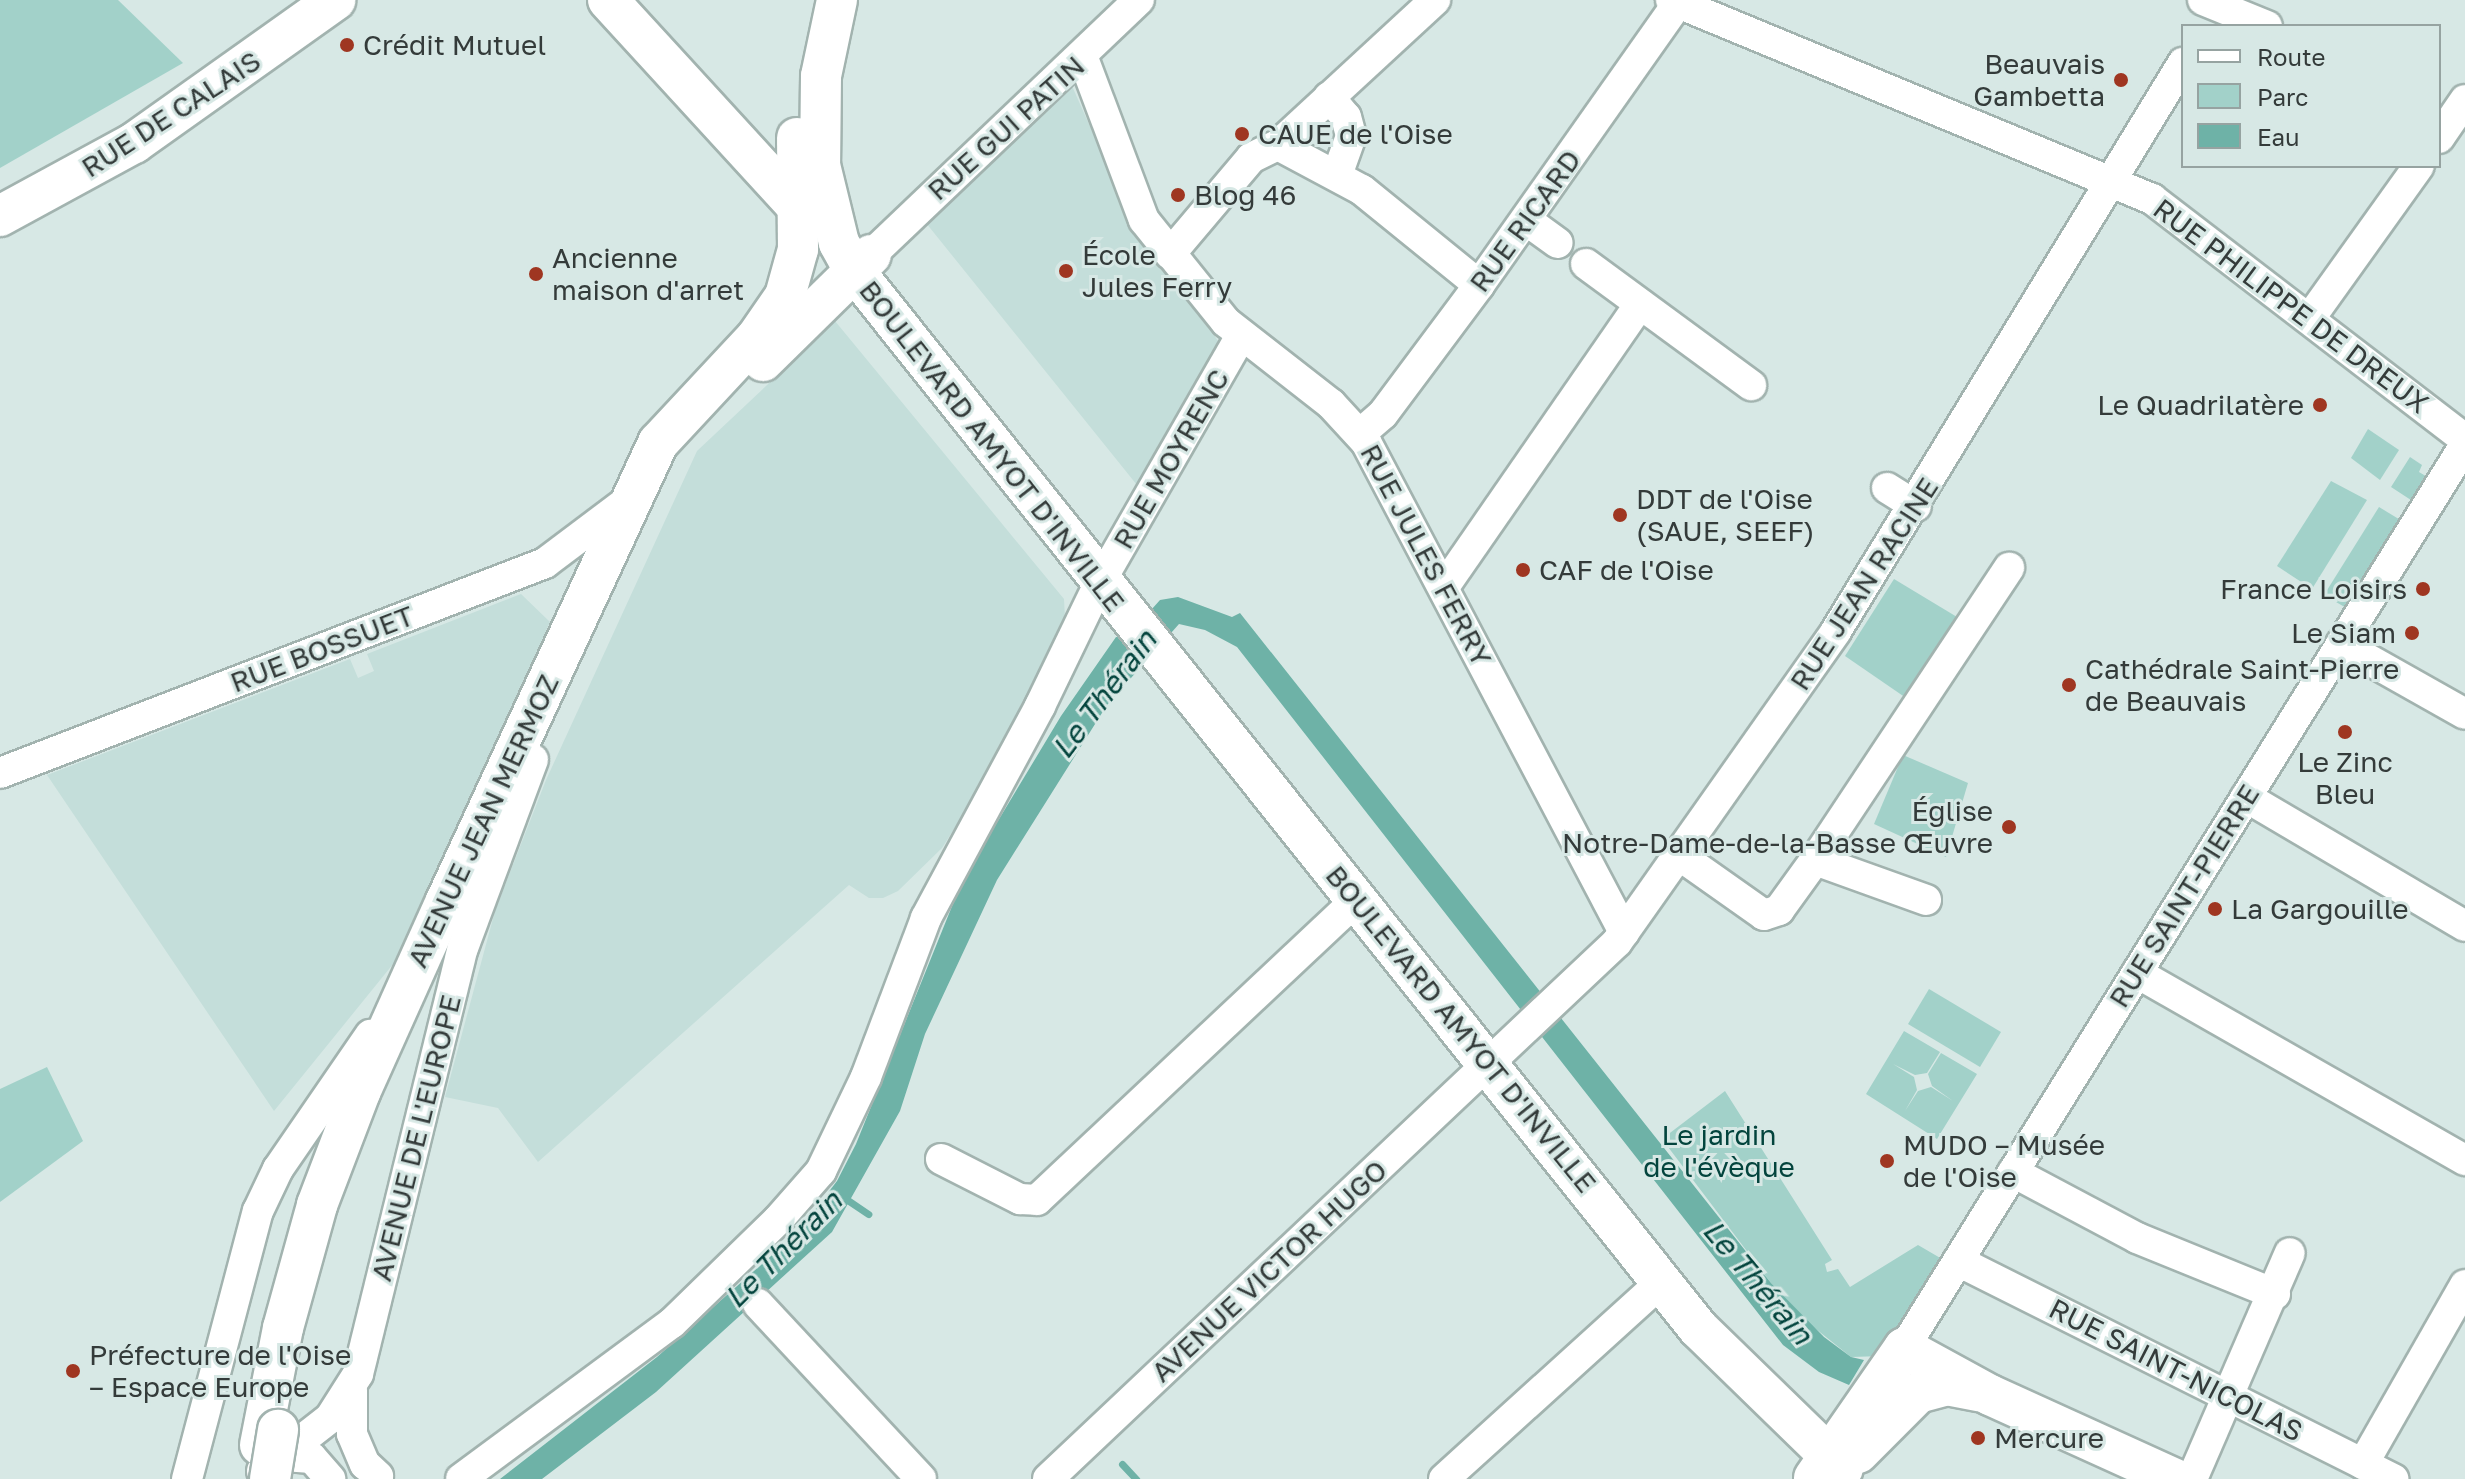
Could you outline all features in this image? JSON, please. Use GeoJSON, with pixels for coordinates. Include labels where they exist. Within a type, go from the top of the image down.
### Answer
{"type":"FeatureCollection","features":[{"type":"Feature","properties":{"kind":"main road","name":"RUE DE CALAIS"},"geometry":{"type":"LineString","coordinates":[[0,193],[153,107],[301,0]]}},
{"type":"Feature","properties":{"kind":"main road","name":"RUE DE CALAIS"},"geometry":{"type":"LineString","coordinates":[[0,216],[134,143],[335,0]]}},
{"type":"Feature","properties":{"kind":"main road"},"geometry":{"type":"LineString","coordinates":[[608,0],[798,210],[858,241],[863,263]]}},
{"type":"Feature","properties":{"kind":"main road"},"geometry":{"type":"LineString","coordinates":[[835,0],[818,112],[820,165],[835,231]]}},
{"type":"Feature","properties":{"kind":"main road","name":"AVENUE JEAN MERMOZ"},"geometry":{"type":"LineString","coordinates":[[266,1461],[276,1355],[317,1205],[361,1090],[630,499],[671,423],[778,309],[797,261],[800,92],[835,0]]}},
{"type":"Feature","properties":{"kind":"main road"},"geometry":{"type":"LineString","coordinates":[[856,0],[843,47],[842,122],[863,263]]}},
{"type":"Feature","properties":{"kind":"main road","name":"AVENUE JEAN MERMOZ"},"geometry":{"type":"LineString","coordinates":[[266,1461],[305,1302],[348,1163],[467,890],[533,760],[680,445],[863,263]]}},
{"type":"Feature","properties":{"kind":"main road","name":"BOULEVARD AMYOT D'INVILLE"},"geometry":{"type":"LineString","coordinates":[[863,263],[1107,570],[1134,612],[1223,730],[1662,1281],[1698,1328],[1756,1419],[1828,1474]]}},
{"type":"Feature","properties":{"kind":"main road","name":"BOULEVARD AMYOT D'INVILLE"},"geometry":{"type":"LineString","coordinates":[[1698,1328],[1780,1410],[1828,1474]]}},
{"type":"Feature","properties":{"kind":"main road"},"geometry":{"type":"LineString","coordinates":[[1904,1348],[1990,1395],[2175,1479]]}},
{"type":"Feature","properties":{"kind":"main road","name":"RUE SAINT-PIERRE"},"geometry":{"type":"LineString","coordinates":[[1828,1474],[1870,1417],[1904,1348]]}},
{"type":"Feature","properties":{"kind":"main road"},"geometry":{"type":"LineString","coordinates":[[1780,1410],[1826,1420],[1870,1417],[1927,1389],[1947,1385],[1990,1395]]}},
{"type":"Feature","properties":{"kind":"street","name":"RUE GUI PATIN"},"geometry":{"type":"LineString","coordinates":[[863,263],[1083,58],[1139,0]]}},
{"type":"Feature","properties":{"kind":"street"},"geometry":{"type":"LineString","coordinates":[[1170,254],[1251,158],[1278,145],[1435,0]]}},
{"type":"Feature","properties":{"kind":"street","name":"RUE PHILIPPE DE DREUX"},"geometry":{"type":"LineString","coordinates":[[1676,1],[2111,182],[2172,211],[2465,442]]}},
{"type":"Feature","properties":{"kind":"street","name":"RUE RICARD"},"geometry":{"type":"LineString","coordinates":[[1360,434],[1383,414],[1479,285],[1676,1]]}},
{"type":"Feature","properties":{"kind":"street"},"geometry":{"type":"LineString","coordinates":[[2208,7],[2261,24]]}},
{"type":"Feature","properties":{"kind":"street","name":"RUE JULES FERRY"},"geometry":{"type":"LineString","coordinates":[[1083,58],[1134,203],[1170,254],[1241,336],[1331,404],[1360,434],[1444,587],[1624,932]]}},
{"type":"Feature","properties":{"kind":"street","name":"RUE JEAN RACINE"},"geometry":{"type":"LineString","coordinates":[[1489,1063],[1624,932],[1836,631],[1916,506],[2181,66]]}},
{"type":"Feature","properties":{"kind":"street"},"geometry":{"type":"LineString","coordinates":[[1329,97],[1346,117],[1351,136],[1337,175]]}},
{"type":"Feature","properties":{"kind":"street"},"geometry":{"type":"LineString","coordinates":[[2441,133],[2455,100]]}},
{"type":"Feature","properties":{"kind":"street"},"geometry":{"type":"LineString","coordinates":[[1278,145],[1337,175],[1479,285]]}},
{"type":"Feature","properties":{"kind":"street"},"geometry":{"type":"LineString","coordinates":[[2310,318],[2418,168]]}},
{"type":"Feature","properties":{"kind":"street"},"geometry":{"type":"LineString","coordinates":[[1526,220],[1558,243]]}},
{"type":"Feature","properties":{"kind":"street"},"geometry":{"type":"LineString","coordinates":[[1586,264],[1751,385]]}},
{"type":"Feature","properties":{"kind":"street"},"geometry":{"type":"LineString","coordinates":[[1444,587],[1640,304]]}},
{"type":"Feature","properties":{"kind":"street","name":"RUE MOYRENC"},"geometry":{"type":"LineString","coordinates":[[461,1479],[672,1323],[778,1220],[821,1171],[866,1077],[926,918],[1040,706],[1107,570],[1241,336]]}},
{"type":"Feature","properties":{"kind":"street","name":"RUE SAINT-PIERRE"},"geometry":{"type":"LineString","coordinates":[[1904,1348],[2465,442]]}},
{"type":"Feature","properties":{"kind":"street"},"geometry":{"type":"LineString","coordinates":[[1887,488],[1916,506]]}},
{"type":"Feature","properties":{"kind":"street","name":"RUE BOSSUET"},"geometry":{"type":"LineString","coordinates":[[0,773],[545,563],[630,499]]}},
{"type":"Feature","properties":{"kind":"street"},"geometry":{"type":"LineString","coordinates":[[1679,855],[1768,916],[1779,910],[2009,568]]}},
{"type":"Feature","properties":{"kind":"street"},"geometry":{"type":"LineString","coordinates":[[2341,644],[2465,714]]}},
{"type":"Feature","properties":{"kind":"street","name":"AVENUE DE L'EUROPE"},"geometry":{"type":"LineString","coordinates":[[266,1461],[330,1418],[352,1390],[463,948],[533,760]]}},
{"type":"Feature","properties":{"kind":"street"},"geometry":{"type":"LineString","coordinates":[[2246,797],[2465,926]]}},
{"type":"Feature","properties":{"kind":"street"},"geometry":{"type":"LineString","coordinates":[[1815,860],[1926,900]]}},
{"type":"Feature","properties":{"kind":"street"},"geometry":{"type":"LineString","coordinates":[[941,1159],[1020,1199],[1037,1200],[1358,899]]}},
{"type":"Feature","properties":{"kind":"street","name":"AVENUE DE L'EUROPE"},"geometry":{"type":"LineString","coordinates":[[194,1474],[233,1291],[264,1195],[365,1043],[446,901]]}},
{"type":"Feature","properties":{"kind":"street"},"geometry":{"type":"LineString","coordinates":[[2137,973],[2465,1160]]}},
{"type":"Feature","properties":{"kind":"street","name":"AVENUE VICTOR HUGO"},"geometry":{"type":"LineString","coordinates":[[1048,1479],[1489,1063]]}},
{"type":"Feature","properties":{"kind":"street"},"geometry":{"type":"LineString","coordinates":[[2013,1172],[2137,1238],[2275,1294]]}},
{"type":"Feature","properties":{"kind":"street"},"geometry":{"type":"LineString","coordinates":[[2192,1479],[2230,1398],[2290,1253]]}},
{"type":"Feature","properties":{"kind":"street","name":"RUE SAINT-NICOLAS"},"geometry":{"type":"LineString","coordinates":[[1958,1261],[2393,1479]]}},
{"type":"Feature","properties":{"kind":"street"},"geometry":{"type":"LineString","coordinates":[[1444,1479],[1662,1281]]}},
{"type":"Feature","properties":{"kind":"street"},"geometry":{"type":"LineString","coordinates":[[2363,1464],[2463,1293]]}},
{"type":"Feature","properties":{"kind":"street"},"geometry":{"type":"LineString","coordinates":[[758,1304],[921,1479]]}},
{"type":"Feature","properties":{"kind":"street"},"geometry":{"type":"LineString","coordinates":[[352,1390],[352,1434],[365,1464],[380,1478]]}},
{"type":"Feature","properties":{"kind":"street"},"geometry":{"type":"LineString","coordinates":[[266,1461],[312,1458],[330,1479]]}},
{"type":"Feature","properties":{"kind":"street"},"geometry":{"type":"LineString","coordinates":[[344,1479],[363,1472],[380,1478]]}},
{"type":"Feature","properties":{"kind":"shaded area","name":"École Jules Ferry"},"geometry":{"type":"Polygon","coordinates":[[[1072,86],[1133,223],[1221,345],[1141,490],[922,218],[1072,86]]]}},
{"type":"Feature","properties":{"kind":"shaded area"},"geometry":{"type":"Polygon","coordinates":[[[835,321],[1064,599],[1065,618],[982,785],[942,848],[898,891],[883,898],[869,898],[849,885],[538,1162],[498,1108],[445,1097],[495,911],[546,780],[697,451],[835,321]]]}},
{"type":"Feature","properties":{"kind":"shaded area"},"geometry":{"type":"Polygon","coordinates":[[[521,594],[550,622],[402,953],[274,1111],[47,775],[350,659],[358,678],[374,671],[367,654],[521,594]]]}},
{"type":"Feature","properties":{"kind":"green space"},"geometry":{"type":"Polygon","coordinates":[[[0,0],[118,0],[183,63],[0,168],[0,0]]]}},
{"type":"Feature","properties":{"kind":"green space"},"geometry":{"type":"Polygon","coordinates":[[[2368,429],[2399,450],[2380,480],[2351,458],[2368,429]]]}},
{"type":"Feature","properties":{"kind":"green space"},"geometry":{"type":"Polygon","coordinates":[[[2410,457],[2422,465],[2419,472],[2429,478],[2414,502],[2391,487],[2410,457]]]}},
{"type":"Feature","properties":{"kind":"green space"},"geometry":{"type":"Polygon","coordinates":[[[2331,481],[2367,500],[2312,589],[2277,566],[2331,481]]]}},
{"type":"Feature","properties":{"kind":"green space"},"geometry":{"type":"Polygon","coordinates":[[[2379,507],[2402,521],[2348,609],[2324,595],[2379,507]]]}},
{"type":"Feature","properties":{"kind":"green space"},"geometry":{"type":"Polygon","coordinates":[[[1894,579],[1962,620],[1909,700],[1845,656],[1894,579]]]}},
{"type":"Feature","properties":{"kind":"green space"},"geometry":{"type":"Polygon","coordinates":[[[1903,755],[1968,783],[1946,857],[1874,824],[1903,755]]]}},
{"type":"Feature","properties":{"kind":"green space"},"geometry":{"type":"Polygon","coordinates":[[[1929,989],[2001,1032],[1980,1067],[1908,1024],[1929,989]]]}},
{"type":"Feature","properties":{"kind":"green space"},"geometry":{"type":"Polygon","coordinates":[[[1904,1031],[1940,1052],[1927,1073],[1915,1075],[1893,1064],[1914,1077],[1917,1090],[1905,1111],[1918,1091],[1931,1087],[1953,1101],[1932,1086],[1928,1074],[1941,1053],[1977,1074],[1937,1139],[1866,1094],[1904,1031]]]}},
{"type":"Feature","properties":{"kind":"green space"},"geometry":{"type":"Polygon","coordinates":[[[47,1067],[83,1141],[0,1202],[0,1089],[47,1067]]]}},
{"type":"Feature","properties":{"kind":"green space","name":"Le jardin de l'évèque"},"geometry":{"type":"Polygon","coordinates":[[[1725,1091],[1832,1260],[1825,1264],[1827,1272],[1838,1269],[1850,1287],[1918,1245],[1942,1259],[1882,1356],[1851,1357],[1811,1325],[1771,1283],[1662,1139],[1725,1091]]]}},
{"type":"Feature","properties":{"kind":"water","name":"Le Thérain"},"geometry":{"type":"Polygon","coordinates":[[[1178,597],[1232,617],[1240,613],[1771,1283],[1824,1337],[1851,1357],[1864,1360],[1849,1385],[1819,1372],[1783,1345],[1237,647],[1205,630],[1179,624],[1107,705],[997,880],[925,1034],[900,1111],[832,1232],[656,1392],[542,1479],[500,1479],[657,1357],[798,1232],[837,1181],[856,1144],[963,879],[1061,716],[1116,637],[1126,638],[1160,600],[1178,597]]]}},
{"type":"Feature","properties":{"kind":"waterway","name":"Le Thérain"},"geometry":{"type":"LineString","coordinates":[[846,1199],[868,1214]]}},
{"type":"Feature","properties":{"kind":"waterway"},"geometry":{"type":"LineString","coordinates":[[1122,1464],[1136,1479]]}},
{"type":"Feature","properties":{"kind":"place","name":"Crédit Mutuel"},"geometry":{"type":"Point","coordinates":[347,45]}},
{"type":"Feature","properties":{"kind":"place","name":"Beauvais Gambetta"},"geometry":{"type":"Point","coordinates":[2121,80]}},
{"type":"Feature","properties":{"kind":"place","name":"CAUE de l'Oise"},"geometry":{"type":"Point","coordinates":[1242,134]}},
{"type":"Feature","properties":{"kind":"place","name":"Blog 46"},"geometry":{"type":"Point","coordinates":[1178,195]}},
{"type":"Feature","properties":{"kind":"place","name":"École Jules Ferry"},"geometry":{"type":"Point","coordinates":[1066,271]}},
{"type":"Feature","properties":{"kind":"place","name":"Ancienne maison d'arret"},"geometry":{"type":"Point","coordinates":[536,274]}},
{"type":"Feature","properties":{"kind":"place","name":"Le Quadrilatère"},"geometry":{"type":"Point","coordinates":[2320,405]}},
{"type":"Feature","properties":{"kind":"place","name":"DDT de l'Oise (SAUE, SEEF)"},"geometry":{"type":"Point","coordinates":[1620,515]}},
{"type":"Feature","properties":{"kind":"place","name":"CAF de l'Oise"},"geometry":{"type":"Point","coordinates":[1523,570]}},
{"type":"Feature","properties":{"kind":"place","name":"France Loisirs"},"geometry":{"type":"Point","coordinates":[2423,589]}},
{"type":"Feature","properties":{"kind":"place","name":"Le Siam"},"geometry":{"type":"Point","coordinates":[2412,633]}},
{"type":"Feature","properties":{"kind":"place","name":"Cathédrale Saint-Pierre de Beauvais"},"geometry":{"type":"Point","coordinates":[2069,685]}},
{"type":"Feature","properties":{"kind":"place","name":"Le Zinc Bleu"},"geometry":{"type":"Point","coordinates":[2345,732]}},
{"type":"Feature","properties":{"kind":"place","name":"Église Notre-Dame-de-la-Basse Œuvre"},"geometry":{"type":"Point","coordinates":[2009,827]}},
{"type":"Feature","properties":{"kind":"place","name":"La Gargouille"},"geometry":{"type":"Point","coordinates":[2215,909]}},
{"type":"Feature","properties":{"kind":"place","name":"MUDO – Musée de l'Oise"},"geometry":{"type":"Point","coordinates":[1887,1161]}},
{"type":"Feature","properties":{"kind":"place","name":"Préfecture de l'Oise – Espace Europe"},"geometry":{"type":"Point","coordinates":[73,1371]}},
{"type":"Feature","properties":{"kind":"place","name":"Mercure"},"geometry":{"type":"Point","coordinates":[1978,1438]}}]}
